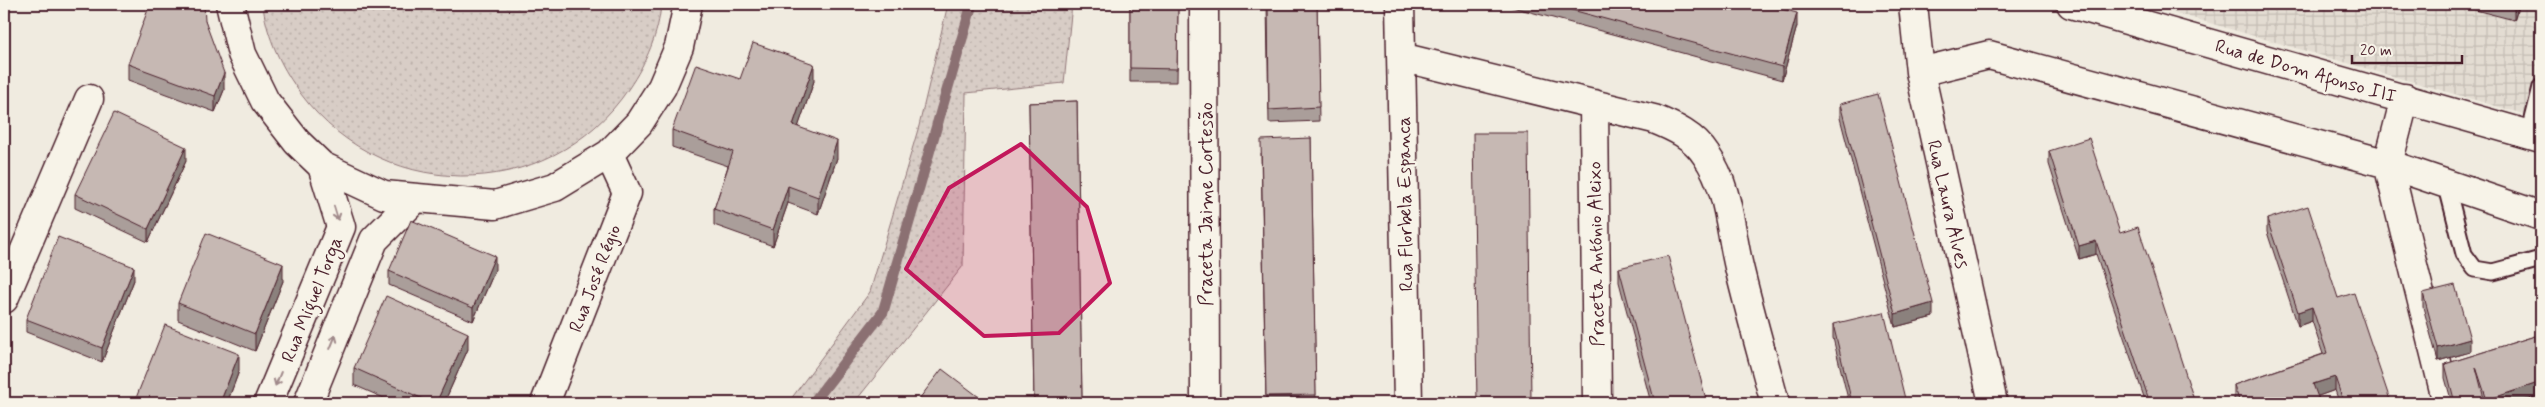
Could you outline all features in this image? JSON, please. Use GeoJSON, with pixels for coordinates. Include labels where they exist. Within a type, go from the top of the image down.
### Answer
{"type":"FeatureCollection","features":[{"type":"Feature","properties":{"kind":"street"},"geometry":{"type":"LineString","coordinates":[[230,4],[242,54],[265,101],[297,142],[322,166],[384,195],[495,205],[555,187],[609,154],[639,123],[662,87],[679,47],[689,4]]}},
{"type":"Feature","properties":{"kind":"street","name":"Praceta Jaime Cortesão"},"geometry":{"type":"LineString","coordinates":[[1204,4],[1205,403]]}},
{"type":"Feature","properties":{"kind":"street","name":"Rua Florbela Espanca"},"geometry":{"type":"LineString","coordinates":[[1400,4],[1408,403]]}},
{"type":"Feature","properties":{"kind":"street","name":"Rua Laura Alves"},"geometry":{"type":"LineString","coordinates":[[1913,4],[1920,72],[1994,403]]}},
{"type":"Feature","properties":{"kind":"street","name":"Rua de Dom Afonso III"},"geometry":{"type":"LineString","coordinates":[[2071,4],[2405,98],[2535,137]]}},
{"type":"Feature","properties":{"kind":"street"},"geometry":{"type":"LineString","coordinates":[[1920,72],[1989,56],[2388,164],[2541,216]]}},
{"type":"Feature","properties":{"kind":"street"},"geometry":{"type":"LineString","coordinates":[[1401,57],[1594,104],[1673,127],[1691,138],[1706,153],[1716,172],[1723,192],[1739,266],[1775,403]]}},
{"type":"Feature","properties":{"kind":"street"},"geometry":{"type":"LineString","coordinates":[[4,299],[89,98]]}},
{"type":"Feature","properties":{"kind":"street"},"geometry":{"type":"LineString","coordinates":[[2405,98],[2388,164],[2447,403]]}},
{"type":"Feature","properties":{"kind":"street","name":"Praceta António Aleixo"},"geometry":{"type":"LineString","coordinates":[[1594,104],[1597,403]]}},
{"type":"Feature","properties":{"kind":"street","name":"Rua José Régio"},"geometry":{"type":"LineString","coordinates":[[545,403],[627,193],[609,154]]}},
{"type":"Feature","properties":{"kind":"street","name":"Rua Miguel Torga"},"geometry":{"type":"LineString","coordinates":[[268,403],[341,227],[322,166]]}},
{"type":"Feature","properties":{"kind":"street","name":"Rua Miguel Torga"},"geometry":{"type":"LineString","coordinates":[[308,403],[374,240],[416,198]]}},
{"type":"Feature","properties":{"kind":"lane"},"geometry":{"type":"LineString","coordinates":[[2535,137],[2541,87]]}},
{"type":"Feature","properties":{"kind":"lane"},"geometry":{"type":"LineString","coordinates":[[2446,183],[2464,254],[2475,269],[2493,272],[2541,259]]}},
{"type":"Feature","properties":{"kind":"highlighted area"},"geometry":{"type":"Polygon","coordinates":[[[1021,144],[1087,207],[1110,283],[1059,333],[984,336],[906,269],[949,188],[1021,144]]]}},
{"type":"Feature","properties":{"kind":"shaded area"},"geometry":{"type":"Polygon","coordinates":[[[263,4],[661,4],[658,26],[651,48],[641,68],[629,88],[595,127],[554,155],[508,171],[461,176],[413,170],[368,152],[328,124],[294,84],[283,66],[270,35],[263,4]]]}},
{"type":"Feature","properties":{"kind":"shaded area"},"geometry":{"type":"Polygon","coordinates":[[[948,4],[1072,4],[1064,83],[966,93],[963,266],[854,403],[788,403],[870,292],[919,126],[948,4]]]}},
{"type":"Feature","properties":{"kind":"shaded area"},"geometry":{"type":"Polygon","coordinates":[[[2144,4],[2541,4],[2541,119],[2144,4]]]}},
{"type":"Feature","properties":{"kind":"building"},"geometry":{"type":"Polygon","coordinates":[[[150,4],[204,4],[205,21],[224,73],[215,96],[128,64],[150,4]]]}},
{"type":"Feature","properties":{"kind":"building"},"geometry":{"type":"Polygon","coordinates":[[[1130,4],[1178,4],[1177,69],[1130,68],[1130,4]]]}},
{"type":"Feature","properties":{"kind":"building"},"geometry":{"type":"Polygon","coordinates":[[[1268,4],[1317,4],[1319,107],[1269,110],[1268,4]]]}},
{"type":"Feature","properties":{"kind":"building"},"geometry":{"type":"Polygon","coordinates":[[[1550,4],[1762,4],[1797,13],[1782,67],[1550,4]]]}},
{"type":"Feature","properties":{"kind":"building"},"geometry":{"type":"Polygon","coordinates":[[[753,43],[814,64],[793,125],[837,141],[818,197],[788,186],[773,230],[714,209],[733,152],[672,130],[696,64],[740,79],[753,43]]]}},
{"type":"Feature","properties":{"kind":"building"},"geometry":{"type":"Polygon","coordinates":[[[1878,94],[1933,303],[1895,314],[1840,104],[1878,94]]]}},
{"type":"Feature","properties":{"kind":"building"},"geometry":{"type":"Polygon","coordinates":[[[1077,101],[1082,400],[1034,401],[1029,103],[1077,101]]]}},
{"type":"Feature","properties":{"kind":"building"},"geometry":{"type":"Polygon","coordinates":[[[114,113],[186,147],[148,229],[75,194],[114,113]]]}},
{"type":"Feature","properties":{"kind":"building"},"geometry":{"type":"Polygon","coordinates":[[[1473,133],[1528,133],[1531,403],[1477,403],[1473,133]]]}},
{"type":"Feature","properties":{"kind":"building"},"geometry":{"type":"Polygon","coordinates":[[[1311,138],[1316,395],[1266,396],[1261,140],[1311,138]]]}},
{"type":"Feature","properties":{"kind":"building"},"geometry":{"type":"Polygon","coordinates":[[[2089,138],[2120,233],[2138,227],[2195,403],[2150,403],[2096,241],[2079,246],[2049,151],[2089,138]]]}},
{"type":"Feature","properties":{"kind":"building"},"geometry":{"type":"Polygon","coordinates":[[[2308,206],[2338,298],[2354,293],[2391,403],[2327,403],[2342,398],[2335,377],[2313,384],[2320,403],[2240,403],[2234,385],[2327,353],[2312,307],[2298,312],[2267,219],[2308,206]]]}},
{"type":"Feature","properties":{"kind":"building"},"geometry":{"type":"Polygon","coordinates":[[[411,220],[495,256],[473,308],[389,271],[411,220]]]}},
{"type":"Feature","properties":{"kind":"building"},"geometry":{"type":"Polygon","coordinates":[[[206,233],[283,264],[255,334],[178,303],[206,233]]]}},
{"type":"Feature","properties":{"kind":"building"},"geometry":{"type":"Polygon","coordinates":[[[58,237],[134,267],[102,348],[26,319],[58,237]]]}},
{"type":"Feature","properties":{"kind":"building"},"geometry":{"type":"Polygon","coordinates":[[[1668,256],[1707,403],[1655,403],[1619,268],[1668,256]]]}},
{"type":"Feature","properties":{"kind":"building"},"geometry":{"type":"Polygon","coordinates":[[[2455,285],[2470,339],[2438,348],[2423,293],[2455,285]]]}},
{"type":"Feature","properties":{"kind":"building"},"geometry":{"type":"Polygon","coordinates":[[[386,296],[468,333],[436,403],[432,403],[354,368],[386,296]]]}},
{"type":"Feature","properties":{"kind":"building"},"geometry":{"type":"Polygon","coordinates":[[[1884,312],[1906,403],[1852,403],[1833,324],[1884,312]]]}},
{"type":"Feature","properties":{"kind":"building"},"geometry":{"type":"Polygon","coordinates":[[[165,325],[239,354],[220,403],[150,403],[136,398],[165,325]]]}},
{"type":"Feature","properties":{"kind":"building"},"geometry":{"type":"Polygon","coordinates":[[[2535,336],[2541,354],[2541,382],[2487,400],[2476,367],[2485,403],[2455,403],[2445,364],[2535,336]]]}},
{"type":"Feature","properties":{"kind":"building"},"geometry":{"type":"Polygon","coordinates":[[[942,369],[987,403],[916,403],[942,369]]]}},
{"type":"Feature","properties":{"kind":"waterway"},"geometry":{"type":"LineString","coordinates":[[813,403],[883,312],[972,4]]}}]}
